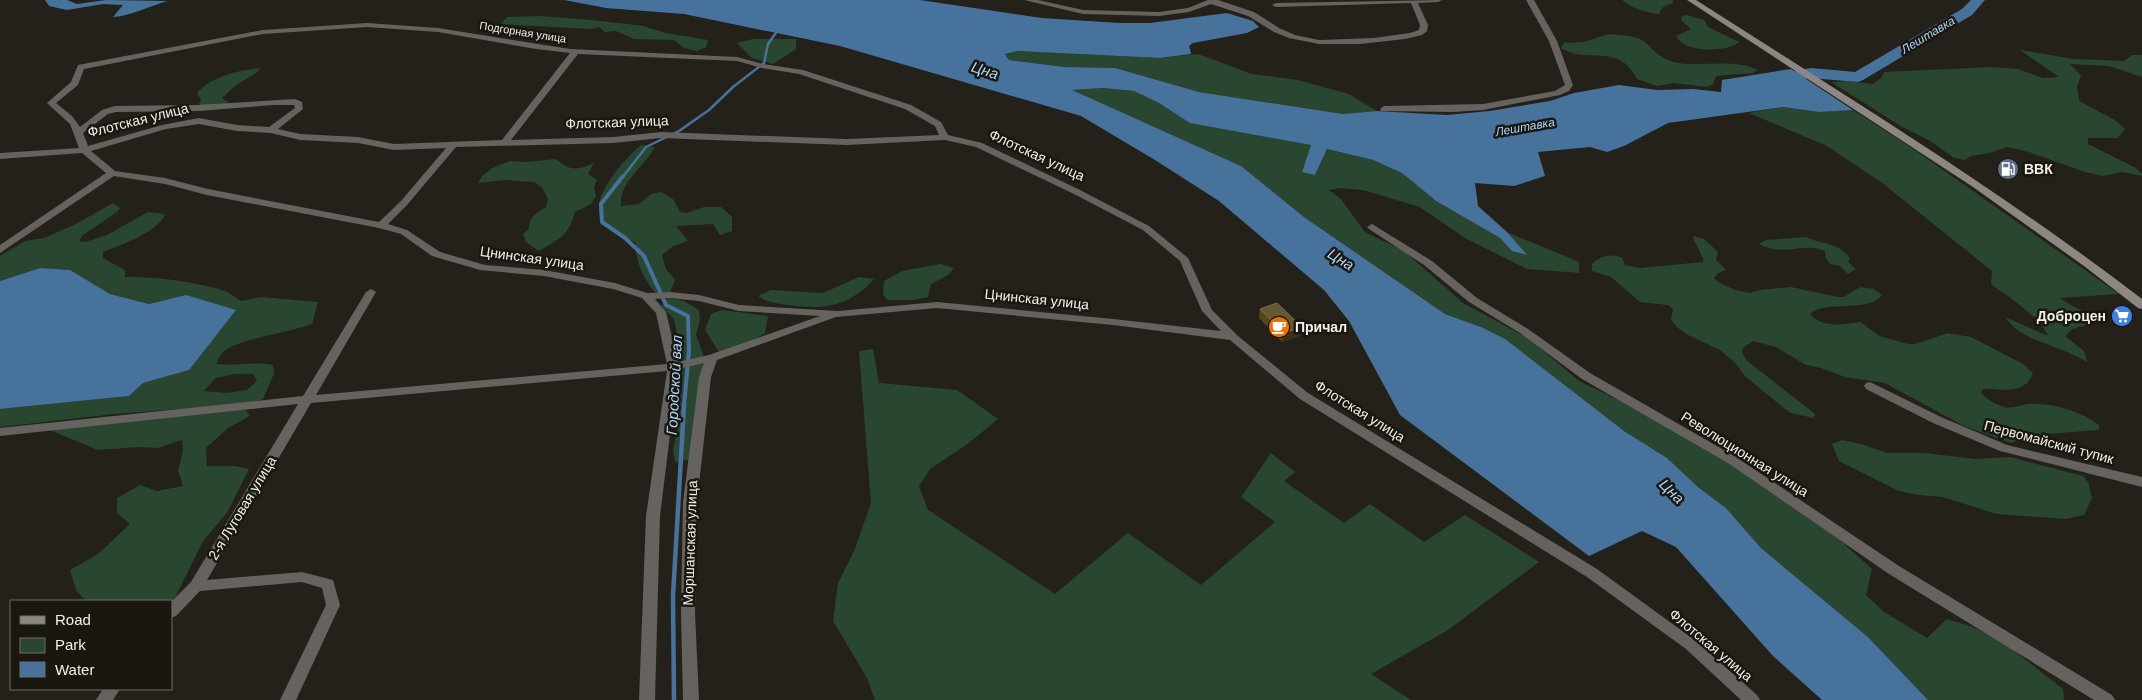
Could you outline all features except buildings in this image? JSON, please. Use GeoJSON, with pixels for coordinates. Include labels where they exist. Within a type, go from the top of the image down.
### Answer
{"type":"FeatureCollection","features":[{"type":"Feature","properties":{"kind":"main road"},"geometry":{"type":"LineString","coordinates":[[1691,0],[1914,144],[2043,232],[2142,305]]}},
{"type":"Feature","properties":{"kind":"street"},"geometry":{"type":"LineString","coordinates":[[1028,0],[1083,12],[1152,14],[1182,11],[1213,1],[1252,14],[1281,33],[1314,41],[1373,41],[1412,35],[1423,31],[1424,25],[1414,0]]}},
{"type":"Feature","properties":{"kind":"street"},"geometry":{"type":"LineString","coordinates":[[1276,5],[1438,0]]}},
{"type":"Feature","properties":{"kind":"street"},"geometry":{"type":"LineString","coordinates":[[1384,108],[1453,109],[1483,107],[1557,93],[1566,89],[1569,85],[1554,40],[1544,18],[1530,0]]}},
{"type":"Feature","properties":{"kind":"street","name":"Подгорная улица"},"geometry":{"type":"LineString","coordinates":[[80,131],[65,113],[51,103],[75,83],[81,67],[263,32],[367,25],[438,30],[576,52],[737,59],[762,66],[800,72],[908,107],[938,124],[945,137]]}},
{"type":"Feature","properties":{"kind":"street"},"geometry":{"type":"LineString","coordinates":[[504,143],[576,52]]}},
{"type":"Feature","properties":{"kind":"street"},"geometry":{"type":"LineString","coordinates":[[0,156],[84,150],[80,131],[105,112],[115,108],[197,108],[274,102],[295,102],[299,104],[299,109],[271,130]]}},
{"type":"Feature","properties":{"kind":"street","name":"Флотская улица"},"geometry":{"type":"LineString","coordinates":[[84,150],[181,123],[199,121],[238,128],[271,130],[300,137],[358,140],[394,147],[613,140],[663,135],[847,142],[945,137],[979,145],[1011,158],[1146,228],[1184,260],[1207,311],[1234,338],[1304,396],[1592,573],[1691,645],[1752,700]]}},
{"type":"Feature","properties":{"kind":"street"},"geometry":{"type":"LineString","coordinates":[[381,225],[404,203],[452,146]]}},
{"type":"Feature","properties":{"kind":"street","name":"Флотская улица"},"geometry":{"type":"LineString","coordinates":[[84,150],[112,174]]}},
{"type":"Feature","properties":{"kind":"street"},"geometry":{"type":"LineString","coordinates":[[0,250],[112,174]]}},
{"type":"Feature","properties":{"kind":"street","name":"Цнинская улица"},"geometry":{"type":"LineString","coordinates":[[112,174],[165,181],[234,197],[381,225],[404,232],[436,254],[484,268],[544,273],[616,286],[646,296],[670,294],[699,298],[740,308],[838,314],[937,305],[1212,333],[1234,338]]}},
{"type":"Feature","properties":{"kind":"street","name":"Революционная улица"},"geometry":{"type":"LineString","coordinates":[[1372,227],[1428,263],[1473,300],[1524,331],[1586,376],[1732,460],[1894,570],[2107,700]]}},
{"type":"Feature","properties":{"kind":"street","name":"2-я Луговая улица"},"geometry":{"type":"LineString","coordinates":[[172,611],[196,586],[371,292]]}},
{"type":"Feature","properties":{"kind":"street"},"geometry":{"type":"LineString","coordinates":[[646,296],[661,312],[677,366],[653,516],[647,700]]}},
{"type":"Feature","properties":{"kind":"street","name":"Цнинская улица"},"geometry":{"type":"LineString","coordinates":[[0,432],[131,416],[306,400],[367,392],[677,366],[712,358],[838,314]]}},
{"type":"Feature","properties":{"kind":"street","name":"Моршанская улица"},"geometry":{"type":"LineString","coordinates":[[690,700],[688,613],[690,502],[705,377],[712,358]]}},
{"type":"Feature","properties":{"kind":"street","name":"Первомайский тупик"},"geometry":{"type":"LineString","coordinates":[[1870,386],[1936,420],[2004,448],[2142,482]]}},
{"type":"Feature","properties":{"kind":"street"},"geometry":{"type":"LineString","coordinates":[[196,586],[302,577],[328,584],[333,605],[288,700]]}},
{"type":"Feature","properties":{"kind":"green space"},"geometry":{"type":"Polygon","coordinates":[[[1622,0],[1673,0],[1673,3],[1663,7],[1659,14],[1640,10],[1622,0]]]}},
{"type":"Feature","properties":{"kind":"green space"},"geometry":{"type":"Polygon","coordinates":[[[1686,15],[1704,20],[1708,27],[1739,42],[1725,48],[1706,50],[1687,46],[1680,42],[1676,36],[1691,29],[1682,21],[1681,17],[1686,15]]]}},
{"type":"Feature","properties":{"kind":"green space"},"geometry":{"type":"Polygon","coordinates":[[[539,16],[643,26],[666,33],[708,40],[706,47],[697,51],[684,48],[674,40],[634,39],[616,31],[605,32],[599,27],[591,29],[501,24],[507,17],[539,16]]]}},
{"type":"Feature","properties":{"kind":"green space"},"geometry":{"type":"Polygon","coordinates":[[[1609,34],[1643,40],[1657,53],[1673,62],[1688,64],[1739,64],[1758,70],[1753,73],[1716,76],[1713,84],[1707,87],[1674,83],[1657,86],[1637,79],[1630,68],[1612,57],[1582,55],[1561,48],[1564,43],[1583,42],[1609,34]]]}},
{"type":"Feature","properties":{"kind":"green space"},"geometry":{"type":"Polygon","coordinates":[[[753,39],[796,39],[796,49],[773,64],[752,58],[737,43],[753,39]]]}},
{"type":"Feature","properties":{"kind":"green space"},"geometry":{"type":"Polygon","coordinates":[[[2020,50],[2074,59],[2124,61],[2132,55],[2142,55],[2142,77],[2109,66],[2070,64],[2081,75],[2077,87],[2079,101],[2115,120],[2125,129],[2118,138],[2088,138],[2088,144],[2136,168],[2142,176],[2122,172],[2103,176],[2085,172],[2026,151],[2007,147],[1990,153],[1971,156],[1965,160],[1954,158],[1932,142],[1899,125],[1831,82],[1847,81],[1873,84],[1881,78],[1884,72],[1992,67],[2018,69],[2043,78],[2059,77],[2020,50]]]}},
{"type":"Feature","properties":{"kind":"green space"},"geometry":{"type":"Polygon","coordinates":[[[1017,51],[1160,58],[1198,54],[1252,74],[1298,80],[1349,94],[1377,111],[1343,114],[1199,92],[1115,68],[1065,67],[1009,60],[1005,53],[1017,51]]]}},
{"type":"Feature","properties":{"kind":"green space"},"geometry":{"type":"Polygon","coordinates":[[[261,68],[236,85],[222,98],[228,102],[217,110],[197,111],[201,99],[197,94],[209,83],[226,75],[261,68]]]}},
{"type":"Feature","properties":{"kind":"green space"},"geometry":{"type":"Polygon","coordinates":[[[1103,88],[1134,91],[1159,103],[1191,123],[1312,145],[1302,172],[1315,175],[1327,149],[1373,160],[1402,173],[1436,201],[1500,238],[1512,251],[1526,255],[1507,232],[1579,262],[1579,273],[1527,269],[1465,238],[1420,207],[1363,190],[1340,188],[1329,190],[1340,198],[1365,232],[1404,251],[1463,303],[1528,338],[1579,381],[1643,412],[1719,456],[1841,541],[1872,569],[1866,595],[1884,612],[1927,638],[1947,619],[1973,627],[2003,642],[2063,689],[2064,700],[1928,700],[1868,637],[1761,548],[1726,508],[1698,487],[1667,458],[1624,431],[1481,327],[1445,314],[1304,217],[1241,166],[1071,90],[1103,88]]]}},
{"type":"Feature","properties":{"kind":"green space"},"geometry":{"type":"Polygon","coordinates":[[[1783,107],[1819,112],[1853,110],[1912,148],[2119,294],[2059,298],[2082,311],[2090,324],[2072,329],[2065,336],[2084,351],[2087,362],[2030,338],[2011,324],[2005,317],[2048,336],[2032,315],[1991,284],[1992,271],[1881,182],[1827,146],[1749,113],[1783,107]]]}},
{"type":"Feature","properties":{"kind":"green space"},"geometry":{"type":"Polygon","coordinates":[[[641,145],[655,147],[628,182],[621,198],[621,206],[639,204],[651,194],[661,192],[673,199],[680,212],[687,213],[704,207],[721,207],[732,217],[732,231],[720,235],[713,224],[676,226],[688,241],[673,246],[662,255],[666,269],[675,280],[670,292],[657,294],[641,270],[636,243],[609,229],[600,217],[599,206],[608,182],[641,145]]]}},
{"type":"Feature","properties":{"kind":"green space"},"geometry":{"type":"Polygon","coordinates":[[[556,159],[570,168],[583,167],[594,163],[588,174],[597,180],[594,187],[596,196],[591,204],[575,212],[566,232],[558,240],[539,251],[526,242],[523,234],[529,229],[530,221],[534,216],[546,207],[548,199],[542,187],[534,182],[505,180],[478,183],[482,176],[494,167],[510,161],[526,162],[556,159]]]}},
{"type":"Feature","properties":{"kind":"green space"},"geometry":{"type":"Polygon","coordinates":[[[113,203],[120,208],[83,235],[79,241],[86,242],[107,235],[148,212],[165,214],[162,220],[147,232],[103,252],[103,258],[125,270],[125,277],[189,282],[227,292],[241,301],[261,297],[318,302],[312,324],[240,343],[221,354],[216,364],[259,363],[273,365],[274,374],[263,399],[248,404],[114,414],[0,427],[0,409],[129,396],[143,383],[189,370],[186,295],[149,304],[110,294],[70,270],[40,268],[0,281],[0,256],[25,241],[44,238],[76,224],[113,203]],[[235,374],[216,378],[204,391],[227,393],[247,390],[257,381],[253,374],[235,374]]]}},
{"type":"Feature","properties":{"kind":"green space"},"geometry":{"type":"Polygon","coordinates":[[[1694,236],[1704,239],[1718,252],[1716,260],[1726,270],[1718,273],[1714,278],[1718,282],[1735,290],[1750,293],[1760,290],[1791,287],[1838,297],[1844,297],[1860,287],[1874,289],[1882,295],[1875,301],[1867,304],[1825,307],[1810,314],[1815,319],[1827,324],[1861,322],[1879,336],[1908,344],[1915,344],[1948,333],[1971,337],[2023,364],[2033,373],[2025,385],[2019,388],[2006,390],[1983,389],[1981,393],[1992,402],[2007,407],[2047,404],[2065,408],[2099,425],[2099,430],[2033,435],[2011,443],[1964,426],[1885,383],[1845,377],[1821,368],[1806,365],[1776,347],[1753,341],[1743,348],[1742,352],[1746,360],[1815,414],[1814,418],[1790,413],[1745,376],[1735,363],[1720,350],[1688,335],[1678,328],[1671,320],[1673,309],[1668,305],[1640,302],[1611,277],[1592,271],[1592,264],[1595,261],[1602,257],[1610,256],[1618,256],[1622,258],[1625,265],[1640,268],[1703,262],[1703,258],[1693,238],[1694,236]]]}},
{"type":"Feature","properties":{"kind":"green space"},"geometry":{"type":"Polygon","coordinates":[[[1806,237],[1840,249],[1850,258],[1848,262],[1856,269],[1848,274],[1840,266],[1830,264],[1826,258],[1825,251],[1816,248],[1777,250],[1759,244],[1766,240],[1806,237]]]}},
{"type":"Feature","properties":{"kind":"green space"},"geometry":{"type":"Polygon","coordinates":[[[940,264],[954,268],[948,275],[931,284],[928,297],[914,300],[887,300],[883,294],[884,281],[902,271],[940,264]]]}},
{"type":"Feature","properties":{"kind":"green space"},"geometry":{"type":"Polygon","coordinates":[[[859,277],[874,279],[855,296],[835,304],[813,307],[801,306],[772,302],[758,296],[771,290],[823,293],[859,277]]]}},
{"type":"Feature","properties":{"kind":"green space"},"geometry":{"type":"Polygon","coordinates":[[[668,298],[684,301],[699,310],[700,320],[696,335],[705,360],[694,442],[688,460],[675,462],[673,449],[679,422],[677,404],[682,384],[682,358],[674,319],[661,306],[668,298]]]}},
{"type":"Feature","properties":{"kind":"green space"},"geometry":{"type":"Polygon","coordinates":[[[722,310],[768,316],[765,333],[754,340],[719,352],[705,330],[711,314],[722,310]]]}},
{"type":"Feature","properties":{"kind":"green space"},"geometry":{"type":"Polygon","coordinates":[[[873,349],[879,383],[957,390],[998,419],[969,443],[930,469],[919,486],[928,510],[1055,594],[1128,533],[1201,585],[1275,522],[1241,497],[1271,453],[1295,472],[1284,481],[1344,523],[1370,504],[1424,542],[1465,515],[1539,562],[1448,630],[1371,674],[1411,700],[875,700],[867,678],[833,621],[838,583],[855,549],[871,503],[859,351],[873,349]]]}},
{"type":"Feature","properties":{"kind":"green space"},"geometry":{"type":"Polygon","coordinates":[[[245,409],[250,416],[228,428],[206,448],[207,466],[235,466],[249,469],[227,513],[203,541],[172,602],[172,600],[85,600],[76,590],[70,570],[98,554],[130,524],[117,513],[117,498],[140,485],[157,491],[183,486],[178,470],[183,451],[182,440],[158,448],[139,447],[98,450],[47,429],[245,409]]]}},
{"type":"Feature","properties":{"kind":"green space"},"geometry":{"type":"Polygon","coordinates":[[[1842,440],[1887,453],[1925,453],[1975,459],[2010,457],[2083,476],[2088,482],[2092,498],[2084,515],[2065,519],[1997,514],[1943,497],[1899,491],[1839,461],[1832,444],[1842,440]]]}},
{"type":"Feature","properties":{"kind":"water"},"geometry":{"type":"Polygon","coordinates":[[[45,0],[67,0],[77,4],[106,0],[168,1],[126,15],[113,17],[123,5],[103,4],[67,10],[49,6],[45,0]]]}},
{"type":"Feature","properties":{"kind":"water","name":"Цна"},"geometry":{"type":"Polygon","coordinates":[[[564,0],[920,0],[1042,18],[1119,23],[1150,23],[1227,13],[1253,21],[1259,27],[1247,33],[1193,43],[1189,46],[1191,54],[1160,58],[1017,51],[1005,54],[1009,60],[1065,67],[1115,68],[1199,92],[1343,114],[1377,111],[1447,115],[1490,111],[1550,101],[1574,93],[1619,85],[1657,90],[1693,89],[1721,92],[1722,80],[1791,69],[1853,110],[1819,112],[1783,107],[1668,123],[1624,146],[1607,152],[1590,147],[1538,152],[1545,176],[1514,186],[1475,183],[1478,206],[1507,232],[1527,255],[1512,251],[1500,238],[1436,201],[1402,173],[1373,160],[1327,149],[1315,175],[1302,172],[1311,145],[1190,123],[1159,103],[1134,91],[1103,88],[1072,90],[1241,166],[1304,217],[1445,314],[1481,327],[1505,339],[1624,431],[1667,458],[1698,487],[1726,508],[1761,548],[1868,637],[1928,700],[1822,700],[1773,656],[1676,547],[1642,531],[1589,556],[1400,415],[1349,321],[1324,290],[1219,201],[1081,116],[840,46],[684,14],[606,8],[564,0]]]}},
{"type":"Feature","properties":{"kind":"water"},"geometry":{"type":"Polygon","coordinates":[[[40,268],[70,270],[110,294],[149,304],[186,295],[236,310],[189,370],[143,383],[129,396],[0,409],[0,281],[40,268]]]}},
{"type":"Feature","properties":{"kind":"waterway","name":"Лештавка"},"geometry":{"type":"LineString","coordinates":[[1782,77],[1811,73],[1858,77],[1967,12],[1978,0]]}},
{"type":"Feature","properties":{"kind":"waterway","name":"Городской вал"},"geometry":{"type":"LineString","coordinates":[[622,178],[646,147],[679,131],[709,110],[733,87],[764,63],[768,44],[778,30]]}},
{"type":"Feature","properties":{"kind":"waterway","name":"Городской вал"},"geometry":{"type":"LineString","coordinates":[[623,176],[601,204],[602,222],[625,238],[644,256],[666,305],[688,316],[689,351],[684,406]]}},
{"type":"Feature","properties":{"kind":"waterway","name":"Городской вал"},"geometry":{"type":"LineString","coordinates":[[674,700],[673,596],[684,405]]}},
{"type":"Feature","properties":{"kind":"place","name":"ВВК"},"geometry":{"type":"Point","coordinates":[2008,169]}},
{"type":"Feature","properties":{"kind":"place","name":"Доброцен"},"geometry":{"type":"Point","coordinates":[2122,316]}},
{"type":"Feature","properties":{"kind":"place","name":"Причал"},"geometry":{"type":"Point","coordinates":[1279,327]}}]}
